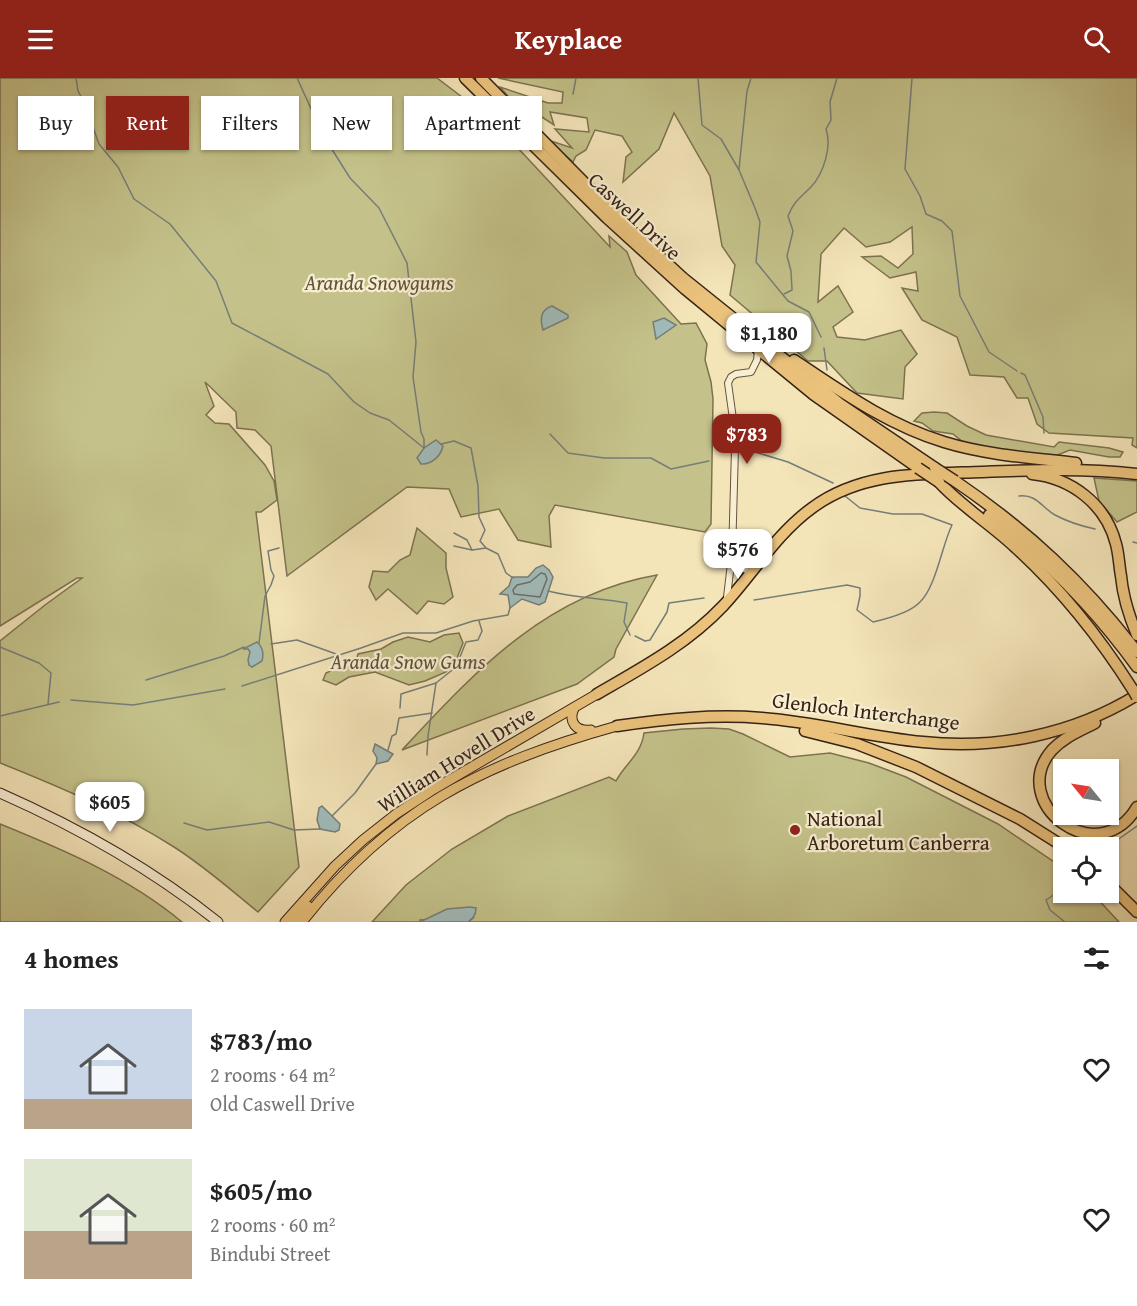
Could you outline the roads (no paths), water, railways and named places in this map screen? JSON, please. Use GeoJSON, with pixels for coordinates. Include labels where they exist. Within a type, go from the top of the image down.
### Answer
{"type":"FeatureCollection","features":[{"type":"Feature","properties":{"kind":"highway","name":"Caswell Drive"},"geometry":{"type":"LineString","coordinates":[[465,78],[631,241],[758,350]]}},
{"type":"Feature","properties":{"kind":"highway","name":"Caswell Drive"},"geometry":{"type":"LineString","coordinates":[[481,78],[649,247],[714,302]]}},
{"type":"Feature","properties":{"kind":"highway"},"geometry":{"type":"LineString","coordinates":[[714,302],[840,404],[955,481],[1021,530],[1062,566],[1099,605],[1137,652]]}},
{"type":"Feature","properties":{"kind":"highway"},"geometry":{"type":"LineString","coordinates":[[714,302],[778,349],[855,400],[885,419],[923,435],[986,452],[1105,466],[1137,473]]}},
{"type":"Feature","properties":{"kind":"highway"},"geometry":{"type":"LineString","coordinates":[[758,350],[833,409],[993,518],[1056,572],[1092,609],[1137,667]]}},
{"type":"Feature","properties":{"kind":"highway"},"geometry":{"type":"LineString","coordinates":[[597,694],[686,639],[723,606],[800,517],[822,500],[846,488],[888,477],[1066,469],[1137,473]]}},
{"type":"Feature","properties":{"kind":"highway"},"geometry":{"type":"LineString","coordinates":[[986,472],[1035,475],[1055,479],[1080,491],[1095,505],[1108,524],[1115,541],[1126,603],[1137,635]]}},
{"type":"Feature","properties":{"kind":"highway"},"geometry":{"type":"LineString","coordinates":[[939,482],[950,494],[1016,547],[1055,586],[1096,635],[1136,695],[1062,741],[1046,759],[1041,783],[1044,801],[1053,815],[1065,826],[1081,832],[1103,833],[1113,830],[1127,820],[1137,807]]}},
{"type":"Feature","properties":{"kind":"highway","name":"Glenloch Interchange"},"geometry":{"type":"LineString","coordinates":[[617,726],[682,717],[763,718],[887,737],[952,744],[1006,741],[1042,734],[1085,721],[1136,695]]}},
{"type":"Feature","properties":{"kind":"highway"},"geometry":{"type":"LineString","coordinates":[[682,717],[750,722],[798,729],[850,742],[916,766],[1029,824],[1053,840]]}},
{"type":"Feature","properties":{"kind":"highway"},"geometry":{"type":"LineString","coordinates":[[887,737],[898,752],[916,766]]}},
{"type":"Feature","properties":{"kind":"highway"},"geometry":{"type":"LineString","coordinates":[[1119,893],[1137,912]]}},
{"type":"Feature","properties":{"kind":"main road"},"geometry":{"type":"LineString","coordinates":[[597,694],[574,708],[572,720],[579,730],[617,726]]}},
{"type":"Feature","properties":{"kind":"main road","name":"William Hovell Drive"},"geometry":{"type":"LineString","coordinates":[[285,922],[335,866],[396,814],[434,789],[574,708]]}},
{"type":"Feature","properties":{"kind":"main road","name":"William Hovell Drive"},"geometry":{"type":"LineString","coordinates":[[302,922],[345,872],[374,844],[447,792],[485,772],[547,747],[617,726]]}},
{"type":"Feature","properties":{"kind":"main road"},"geometry":{"type":"LineString","coordinates":[[0,793],[59,820],[99,842],[226,922]]}},
{"type":"Feature","properties":{"kind":"main road"},"geometry":{"type":"LineString","coordinates":[[294,922],[328,883],[345,872]]}},
{"type":"Feature","properties":{"kind":"main road"},"geometry":{"type":"LineString","coordinates":[[200,907],[218,922]]}},
{"type":"Feature","properties":{"kind":"street"},"geometry":{"type":"LineString","coordinates":[[723,606],[730,587],[735,441],[728,383],[736,374],[751,372],[757,360],[758,350]]}},
{"type":"Feature","properties":{"kind":"street"},"geometry":{"type":"LineString","coordinates":[[732,555],[734,562],[741,568],[751,570],[758,566]]}},
{"type":"Feature","properties":{"kind":"water"},"geometry":{"type":"Polygon","coordinates":[[[552,306],[568,315],[568,318],[543,330],[542,315],[552,306]]]}},
{"type":"Feature","properties":{"kind":"water"},"geometry":{"type":"Polygon","coordinates":[[[664,318],[676,325],[656,339],[653,322],[664,318]]]}},
{"type":"Feature","properties":{"kind":"water"},"geometry":{"type":"Polygon","coordinates":[[[436,440],[443,446],[440,453],[432,461],[421,464],[417,458],[424,448],[436,440]]]}},
{"type":"Feature","properties":{"kind":"water"},"geometry":{"type":"Polygon","coordinates":[[[543,565],[553,577],[545,602],[539,605],[522,599],[510,608],[508,595],[500,594],[509,586],[512,577],[528,577],[536,568],[543,565]]]}},
{"type":"Feature","properties":{"kind":"water"},"geometry":{"type":"Polygon","coordinates":[[[257,642],[262,648],[263,658],[252,667],[248,660],[250,652],[248,649],[243,649],[257,642]]]}},
{"type":"Feature","properties":{"kind":"water"},"geometry":{"type":"Polygon","coordinates":[[[375,744],[393,754],[388,761],[376,764],[377,758],[373,751],[375,744]]]}},
{"type":"Feature","properties":{"kind":"water"},"geometry":{"type":"Polygon","coordinates":[[[322,806],[340,824],[339,830],[335,832],[320,829],[317,820],[319,808],[322,806]]]}},
{"type":"Feature","properties":{"kind":"water"},"geometry":{"type":"Polygon","coordinates":[[[470,907],[476,910],[468,922],[420,922],[447,909],[470,907]]]}},
{"type":"Feature","properties":{"kind":"waterway"},"geometry":{"type":"LineString","coordinates":[[76,78],[78,91],[99,144],[118,167],[134,199],[170,224],[216,281],[232,323],[328,374],[354,402],[370,413],[389,420],[424,448]]}},
{"type":"Feature","properties":{"kind":"waterway"},"geometry":{"type":"LineString","coordinates":[[297,78],[323,135],[350,178],[379,208],[407,263],[416,342],[413,377],[424,447]]}},
{"type":"Feature","properties":{"kind":"waterway"},"geometry":{"type":"LineString","coordinates":[[573,94],[576,78]]}},
{"type":"Feature","properties":{"kind":"waterway"},"geometry":{"type":"LineString","coordinates":[[698,78],[702,125],[721,139],[739,170],[760,222],[756,262],[788,301],[809,312],[821,337]]}},
{"type":"Feature","properties":{"kind":"waterway"},"geometry":{"type":"LineString","coordinates":[[739,169],[747,91],[751,78]]}},
{"type":"Feature","properties":{"kind":"waterway"},"geometry":{"type":"LineString","coordinates":[[784,294],[792,290],[787,256],[793,231],[788,216],[795,203],[816,181],[823,167],[828,143],[826,129],[831,120],[830,102],[837,78]]}},
{"type":"Feature","properties":{"kind":"waterway"},"geometry":{"type":"LineString","coordinates":[[912,78],[905,169],[920,196],[926,214],[942,221],[952,231],[960,296],[989,352],[1017,371]]}},
{"type":"Feature","properties":{"kind":"waterway"},"geometry":{"type":"LineString","coordinates":[[824,348],[827,370]]}},
{"type":"Feature","properties":{"kind":"waterway"},"geometry":{"type":"LineString","coordinates":[[1021,373],[1025,375],[1043,417],[1044,433]]}},
{"type":"Feature","properties":{"kind":"waterway"},"geometry":{"type":"LineString","coordinates":[[550,434],[568,453],[604,458],[651,458],[671,469],[709,461]]}},
{"type":"Feature","properties":{"kind":"waterway"},"geometry":{"type":"LineString","coordinates":[[441,444],[454,441],[471,448],[478,486],[479,517],[485,530],[480,541],[486,548],[498,554],[506,573],[513,578]]}},
{"type":"Feature","properties":{"kind":"waterway"},"geometry":{"type":"LineString","coordinates":[[755,452],[788,462],[833,483]]}},
{"type":"Feature","properties":{"kind":"waterway"},"geometry":{"type":"LineString","coordinates":[[754,600],[847,585],[860,588],[857,610],[873,622],[905,612],[920,602],[930,586],[952,525],[922,514],[893,514],[860,508],[845,496]]}},
{"type":"Feature","properties":{"kind":"waterway"},"geometry":{"type":"LineString","coordinates":[[1019,496],[1030,497],[1060,517],[1095,529]]}},
{"type":"Feature","properties":{"kind":"waterway"},"geometry":{"type":"LineString","coordinates":[[454,533],[467,540],[472,550]]}},
{"type":"Feature","properties":{"kind":"waterway"},"geometry":{"type":"LineString","coordinates":[[1133,542],[1137,543]]}},
{"type":"Feature","properties":{"kind":"waterway"},"geometry":{"type":"LineString","coordinates":[[454,546],[472,550],[486,548]]}},
{"type":"Feature","properties":{"kind":"waterway"},"geometry":{"type":"LineString","coordinates":[[259,643],[265,596],[274,576],[268,551],[279,548]]}},
{"type":"Feature","properties":{"kind":"waterway"},"geometry":{"type":"LineString","coordinates":[[548,591],[627,603],[624,622],[630,635]]}},
{"type":"Feature","properties":{"kind":"waterway"},"geometry":{"type":"LineString","coordinates":[[635,636],[645,641],[650,640],[667,612],[669,603],[704,598]]}},
{"type":"Feature","properties":{"kind":"waterway"},"geometry":{"type":"LineString","coordinates":[[242,686],[403,633],[436,633],[473,621],[508,615],[510,608]]}},
{"type":"Feature","properties":{"kind":"waterway"},"geometry":{"type":"LineString","coordinates":[[427,755],[436,683],[456,667],[466,642],[478,640],[482,631],[479,621]]}},
{"type":"Feature","properties":{"kind":"waterway"},"geometry":{"type":"LineString","coordinates":[[271,644],[297,640],[339,655]]}},
{"type":"Feature","properties":{"kind":"waterway"},"geometry":{"type":"LineString","coordinates":[[0,647],[39,663],[51,673],[48,704]]}},
{"type":"Feature","properties":{"kind":"waterway"},"geometry":{"type":"LineString","coordinates":[[146,680],[224,656],[244,647]]}},
{"type":"Feature","properties":{"kind":"waterway"},"geometry":{"type":"LineString","coordinates":[[400,708],[401,694],[436,683]]}},
{"type":"Feature","properties":{"kind":"waterway"},"geometry":{"type":"LineString","coordinates":[[71,700],[133,705],[225,689]]}},
{"type":"Feature","properties":{"kind":"waterway"},"geometry":{"type":"LineString","coordinates":[[0,716],[59,702]]}},
{"type":"Feature","properties":{"kind":"waterway"},"geometry":{"type":"LineString","coordinates":[[388,750],[392,736],[396,734],[399,718],[432,713]]}},
{"type":"Feature","properties":{"kind":"waterway"},"geometry":{"type":"LineString","coordinates":[[332,816],[355,793],[376,764]]}},
{"type":"Feature","properties":{"kind":"waterway"},"geometry":{"type":"LineString","coordinates":[[184,823],[207,830],[269,822],[294,830],[320,829]]}},
{"type":"Feature","properties":{"kind":"waterway"},"geometry":{"type":"LineString","coordinates":[[1119,839],[1137,826]]}},
{"type":"Feature","properties":{"kind":"waterway"},"geometry":{"type":"LineString","coordinates":[[1053,895],[1046,900],[1050,910],[1065,922]]}},
{"type":"Feature","properties":{"kind":"place","name":"National Arboretum Canberra"},"geometry":{"type":"Point","coordinates":[795,830]}},
{"type":"Feature","properties":{"kind":"park label","name":"Aranda Snowgums"},"geometry":{"type":"Point","coordinates":[379,282]}},
{"type":"Feature","properties":{"kind":"park label","name":"Aranda Snow Gums"},"geometry":{"type":"Point","coordinates":[408,661]}}]}
